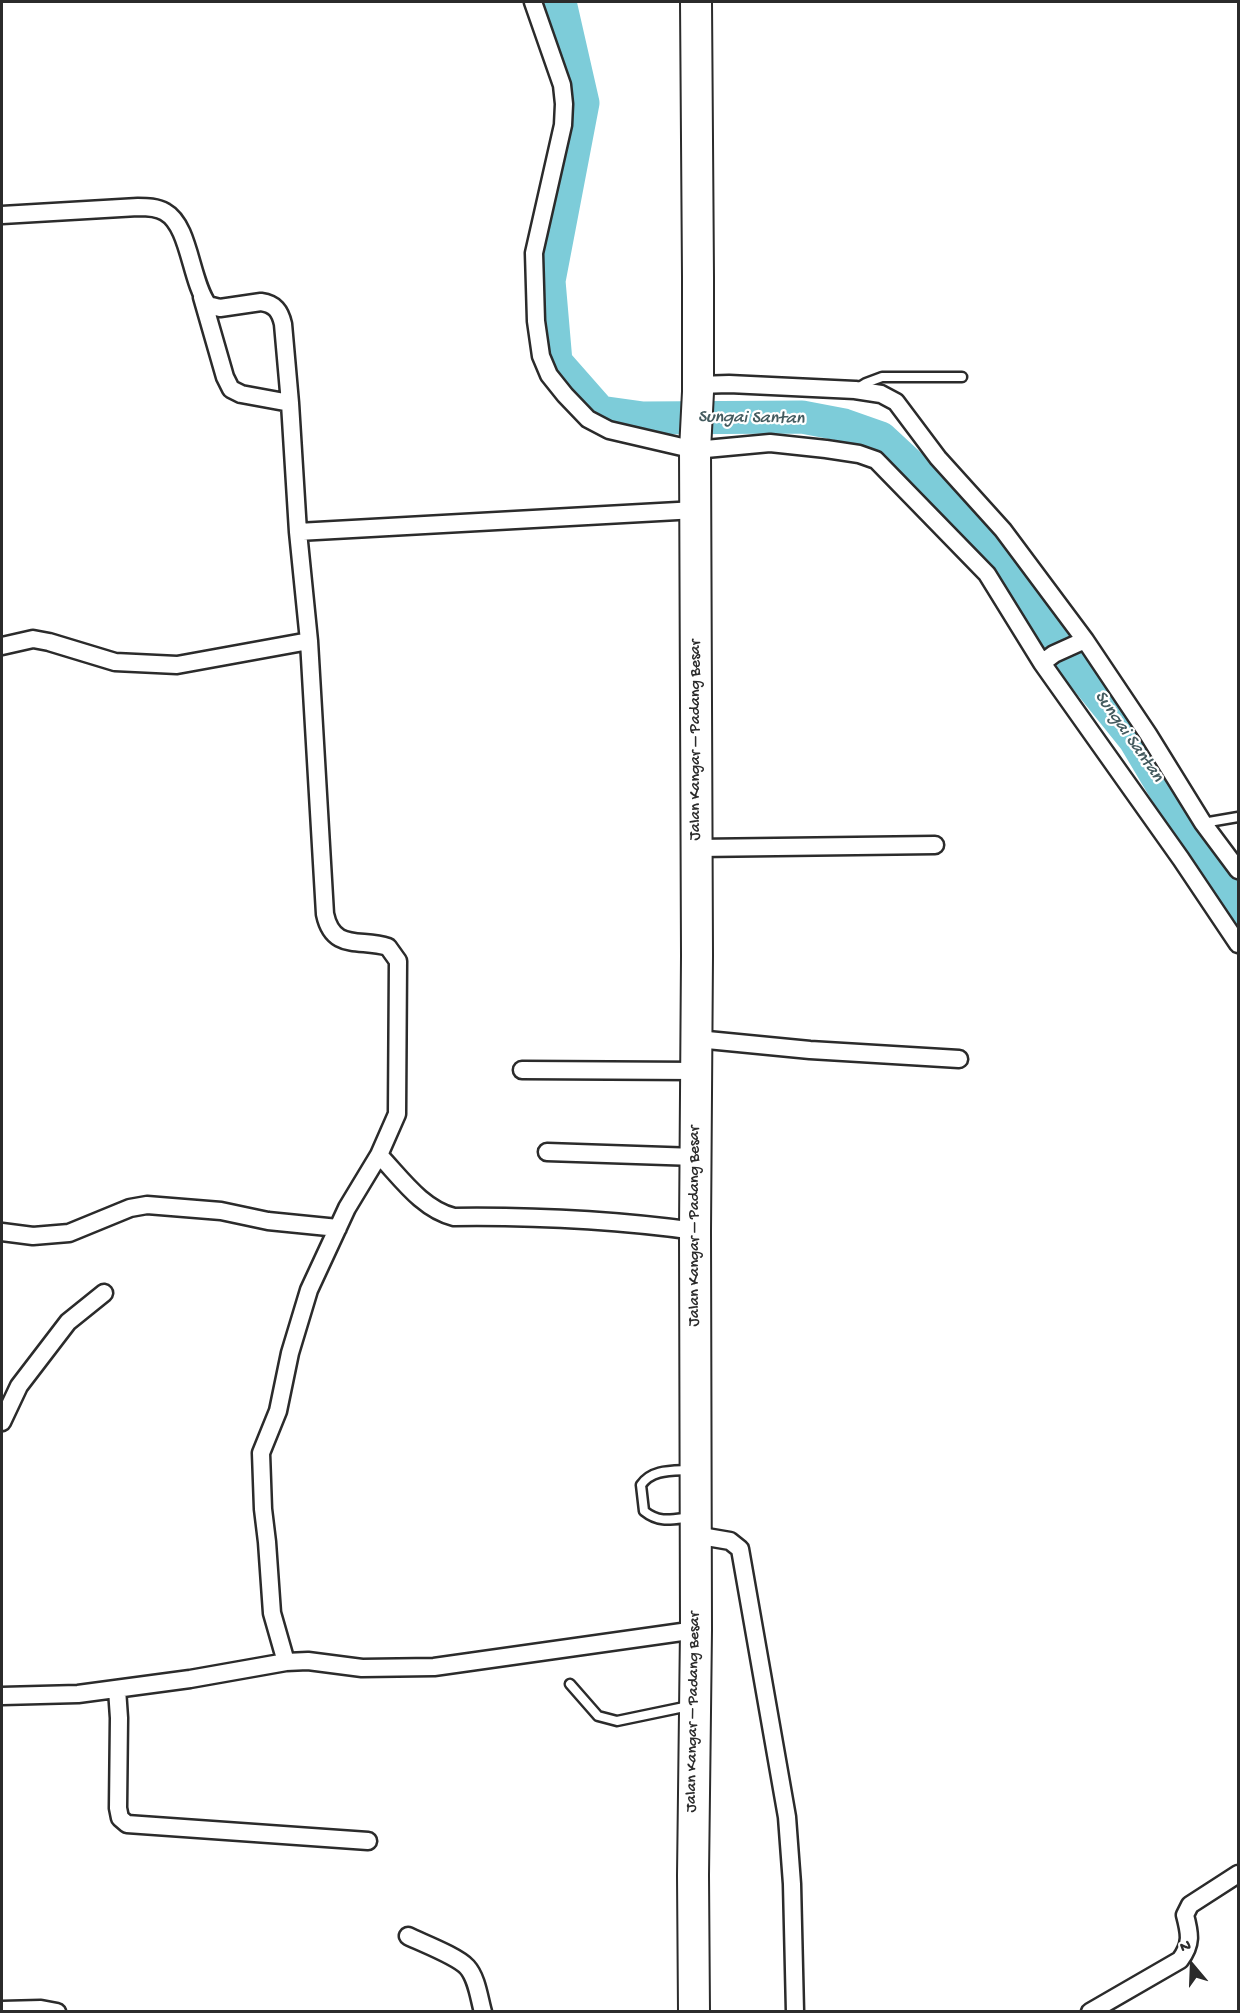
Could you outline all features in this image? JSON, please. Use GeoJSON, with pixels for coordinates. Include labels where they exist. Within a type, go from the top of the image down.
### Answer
{"type":"FeatureCollection","features":[{"type":"Feature","properties":{"kind":"highway","name":"Jalan Kangar – Padang Besar"},"geometry":{"type":"LineString","coordinates":[[694,2012],[696,445],[698,388],[696,2]]}},
{"type":"Feature","properties":{"kind":"street"},"geometry":{"type":"LineString","coordinates":[[533,2],[562,85],[564,104],[563,125],[534,253],[536,321],[541,356],[549,375],[588,419],[609,430],[696,445],[770,443],[826,449],[859,454],[876,460],[987,574],[1048,659],[1239,944]]}},
{"type":"Feature","properties":{"kind":"street"},"geometry":{"type":"LineString","coordinates":[[2,215],[138,207],[160,209],[171,216],[179,225],[225,377],[231,389],[242,394],[290,403]]}},
{"type":"Feature","properties":{"kind":"street"},"geometry":{"type":"LineString","coordinates":[[201,296],[208,305],[215,307],[261,302],[273,306],[280,313],[285,338],[298,532],[309,641],[325,914],[330,932],[338,938],[388,947],[392,949],[398,961],[397,1114],[379,1155],[347,1208],[309,1290],[290,1353],[278,1411],[261,1453],[263,1509],[272,1613],[286,1662]]}},
{"type":"Feature","properties":{"kind":"street"},"geometry":{"type":"LineString","coordinates":[[698,388],[729,384],[855,390],[881,394],[896,402],[938,458],[1003,531],[1080,642],[1148,734],[1203,823],[1239,870]]}},
{"type":"Feature","properties":{"kind":"street"},"geometry":{"type":"LineString","coordinates":[[298,532],[696,510]]}},
{"type":"Feature","properties":{"kind":"street"},"geometry":{"type":"LineString","coordinates":[[2,646],[33,639],[115,662],[166,665],[309,641]]}},
{"type":"Feature","properties":{"kind":"street"},"geometry":{"type":"LineString","coordinates":[[1048,659],[1080,642]]}},
{"type":"Feature","properties":{"kind":"street"},"geometry":{"type":"LineString","coordinates":[[697,848],[935,845]]}},
{"type":"Feature","properties":{"kind":"street"},"geometry":{"type":"LineString","coordinates":[[697,1039],[810,1050],[959,1059]]}},
{"type":"Feature","properties":{"kind":"street"},"geometry":{"type":"LineString","coordinates":[[522,1070],[697,1071]]}},
{"type":"Feature","properties":{"kind":"street"},"geometry":{"type":"LineString","coordinates":[[547,1152],[696,1157]]}},
{"type":"Feature","properties":{"kind":"street"},"geometry":{"type":"LineString","coordinates":[[379,1155],[425,1203],[441,1214],[454,1217],[531,1216],[642,1224],[695,1232]]}},
{"type":"Feature","properties":{"kind":"street"},"geometry":{"type":"LineString","coordinates":[[2,1232],[33,1236],[69,1233],[130,1208],[147,1205],[221,1211],[268,1221],[338,1228]]}},
{"type":"Feature","properties":{"kind":"street"},"geometry":{"type":"LineString","coordinates":[[2,1422],[19,1386],[68,1322],[104,1293]]}},
{"type":"Feature","properties":{"kind":"street"},"geometry":{"type":"LineString","coordinates":[[695,1526],[730,1541],[740,1549],[787,1817],[792,1884],[795,2012]]}},
{"type":"Feature","properties":{"kind":"street"},"geometry":{"type":"LineString","coordinates":[[2,1696],[78,1694],[286,1662],[362,1668],[435,1667],[696,1630]]}},
{"type":"Feature","properties":{"kind":"street"},"geometry":{"type":"LineString","coordinates":[[117,1689],[118,1808],[120,1818],[127,1824],[368,1841]]}},
{"type":"Feature","properties":{"kind":"street"},"geometry":{"type":"LineString","coordinates":[[1090,2012],[1180,1960],[1188,1949],[1189,1932],[1185,1915],[1190,1905],[1239,1874]]}},
{"type":"Feature","properties":{"kind":"street"},"geometry":{"type":"LineString","coordinates":[[408,1936],[467,1966],[483,2012]]}},
{"type":"Feature","properties":{"kind":"street"},"geometry":{"type":"LineString","coordinates":[[2,2010],[41,2009],[57,2012]]}},
{"type":"Feature","properties":{"kind":"lane"},"geometry":{"type":"LineString","coordinates":[[855,390],[882,377],[963,377]]}},
{"type":"Feature","properties":{"kind":"lane"},"geometry":{"type":"LineString","coordinates":[[1203,823],[1239,817]]}},
{"type":"Feature","properties":{"kind":"lane"},"geometry":{"type":"LineString","coordinates":[[695,1526],[662,1520],[644,1511],[641,1485],[646,1478],[657,1472],[696,1469]]}},
{"type":"Feature","properties":{"kind":"lane"},"geometry":{"type":"LineString","coordinates":[[570,1684],[598,1716],[618,1720],[695,1705]]}},
{"type":"Feature","properties":{"kind":"waterway","name":"Sungai Santan"},"geometry":{"type":"LineString","coordinates":[[560,2],[583,103],[549,281],[556,362],[600,412],[643,418],[802,417],[844,425],[881,438],[951,503],[1044,627],[1135,740],[1238,913]]}}]}
